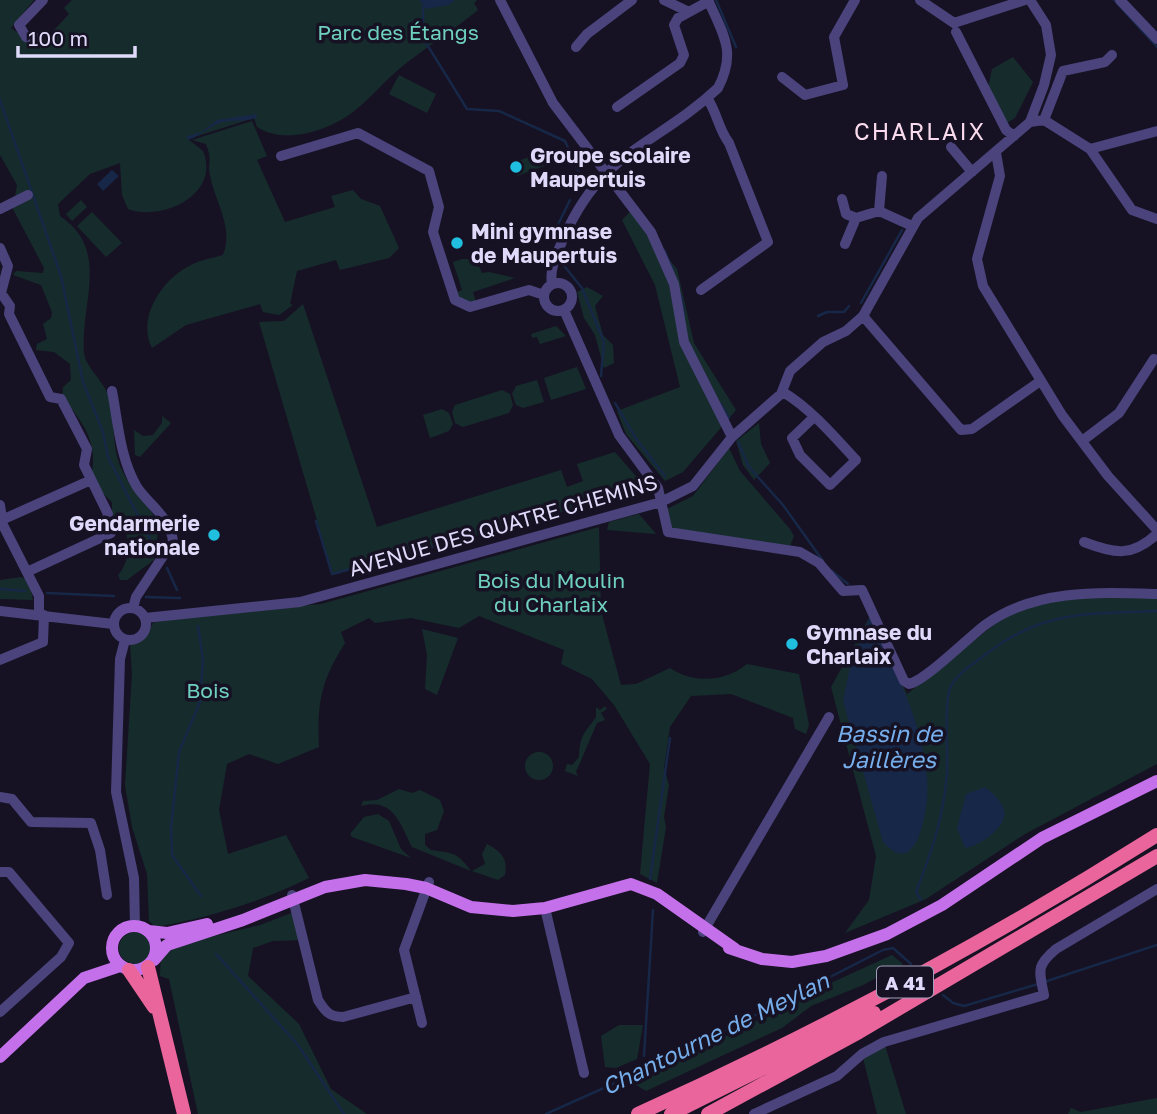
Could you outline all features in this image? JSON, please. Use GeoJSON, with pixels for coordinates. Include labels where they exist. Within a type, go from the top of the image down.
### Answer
{"type":"FeatureCollection","features":[{"type":"Feature","properties":{"kind":"highway","name":"A 41"},"geometry":{"type":"LineString","coordinates":[[638,1114],[786,1043],[914,977],[1045,903],[1157,835]]}},
{"type":"Feature","properties":{"kind":"highway","name":"A 41"},"geometry":{"type":"LineString","coordinates":[[671,1114],[858,1022],[1112,884],[1157,856]]}},
{"type":"Feature","properties":{"kind":"highway"},"geometry":{"type":"LineString","coordinates":[[708,1114],[859,1032],[1112,884]]}},
{"type":"Feature","properties":{"kind":"highway"},"geometry":{"type":"LineString","coordinates":[[151,963],[184,1114]]}},
{"type":"Feature","properties":{"kind":"highway"},"geometry":{"type":"LineString","coordinates":[[125,968],[163,1022]]}},
{"type":"Feature","properties":{"kind":"highway"},"geometry":{"type":"LineString","coordinates":[[178,1082],[193,1114]]}},
{"type":"Feature","properties":{"kind":"main road"},"geometry":{"type":"LineString","coordinates":[[90,974],[151,963],[167,945],[342,875],[392,876],[428,885],[471,907],[513,911],[545,908],[631,884],[648,889],[704,930],[736,949],[771,960],[815,959],[887,934],[928,914],[1042,838],[1157,781]]}},
{"type":"Feature","properties":{"kind":"main road"},"geometry":{"type":"LineString","coordinates":[[0,1057],[112,951],[115,936],[121,930],[135,926],[167,933],[207,924],[292,897]]}},
{"type":"Feature","properties":{"kind":"main road"},"geometry":{"type":"LineString","coordinates":[[149,931],[157,944],[151,963]]}},
{"type":"Feature","properties":{"kind":"main road"},"geometry":{"type":"LineString","coordinates":[[112,951],[125,968]]}},
{"type":"Feature","properties":{"kind":"street"},"geometry":{"type":"LineString","coordinates":[[34,37],[26,37],[19,25],[43,0]]}},
{"type":"Feature","properties":{"kind":"street"},"geometry":{"type":"LineString","coordinates":[[500,0],[553,103],[651,232],[674,284],[684,342],[732,437]]}},
{"type":"Feature","properties":{"kind":"street"},"geometry":{"type":"LineString","coordinates":[[576,47],[587,34],[632,0]]}},
{"type":"Feature","properties":{"kind":"street"},"geometry":{"type":"LineString","coordinates":[[664,0],[689,12]]}},
{"type":"Feature","properties":{"kind":"street"},"geometry":{"type":"LineString","coordinates":[[782,77],[805,95],[843,85],[834,37],[855,0]]}},
{"type":"Feature","properties":{"kind":"street"},"geometry":{"type":"LineString","coordinates":[[920,0],[955,28],[1006,130],[1014,136]]}},
{"type":"Feature","properties":{"kind":"street"},"geometry":{"type":"LineString","coordinates":[[955,28],[1025,0]]}},
{"type":"Feature","properties":{"kind":"street","name":"AVENUE DES QUATRE CHEMINS"},"geometry":{"type":"LineString","coordinates":[[145,618],[300,602],[661,502],[693,486],[732,437],[783,392],[790,371],[823,342],[846,331],[863,316],[918,218],[996,153],[1030,122],[1042,106],[1051,55],[1046,25],[1030,0]]}},
{"type":"Feature","properties":{"kind":"street"},"geometry":{"type":"LineString","coordinates":[[1119,0],[1157,39]]}},
{"type":"Feature","properties":{"kind":"street"},"geometry":{"type":"LineString","coordinates":[[544,295],[552,284],[554,262],[577,209],[604,173],[718,88],[728,69],[729,55],[709,1],[678,18],[674,25],[684,59],[617,107]]}},
{"type":"Feature","properties":{"kind":"street"},"geometry":{"type":"LineString","coordinates":[[1044,120],[1042,106],[1063,71],[1105,62],[1112,55]]}},
{"type":"Feature","properties":{"kind":"street"},"geometry":{"type":"LineString","coordinates":[[701,290],[768,242],[729,143],[719,129],[714,108],[707,97]]}},
{"type":"Feature","properties":{"kind":"street"},"geometry":{"type":"LineString","coordinates":[[1030,122],[1044,120],[1090,149],[1132,210],[1157,219]]}},
{"type":"Feature","properties":{"kind":"street"},"geometry":{"type":"LineString","coordinates":[[1090,149],[1157,131]]}},
{"type":"Feature","properties":{"kind":"street"},"geometry":{"type":"LineString","coordinates":[[281,156],[359,133],[429,171],[439,207],[433,232],[455,300],[470,307],[529,290],[544,295],[550,309],[564,310],[572,302],[572,291],[564,284],[552,284]]}},
{"type":"Feature","properties":{"kind":"street"},"geometry":{"type":"LineString","coordinates":[[951,147],[972,172]]}},
{"type":"Feature","properties":{"kind":"street"},"geometry":{"type":"LineString","coordinates":[[996,153],[1000,176],[978,248],[979,277],[999,317],[1039,382],[1108,476],[1157,532],[1133,551],[1104,550],[1084,542]]}},
{"type":"Feature","properties":{"kind":"street"},"geometry":{"type":"LineString","coordinates":[[879,211],[882,176]]}},
{"type":"Feature","properties":{"kind":"street"},"geometry":{"type":"LineString","coordinates":[[0,209],[28,195]]}},
{"type":"Feature","properties":{"kind":"street"},"geometry":{"type":"LineString","coordinates":[[842,199],[846,214],[856,218],[879,211],[912,226]]}},
{"type":"Feature","properties":{"kind":"street"},"geometry":{"type":"LineString","coordinates":[[845,244],[856,218]]}},
{"type":"Feature","properties":{"kind":"street"},"geometry":{"type":"LineString","coordinates":[[0,248],[8,266],[1,293],[5,311],[9,314],[50,397],[61,399],[87,449],[84,466],[108,514],[106,523],[111,533],[29,571]]}},
{"type":"Feature","properties":{"kind":"street"},"geometry":{"type":"LineString","coordinates":[[564,310],[619,435],[657,485],[665,527],[674,534],[794,551],[819,563],[843,591],[862,590],[904,681],[909,684],[1002,614],[1021,606],[1088,592],[1157,594]]}},
{"type":"Feature","properties":{"kind":"street"},"geometry":{"type":"LineString","coordinates":[[863,316],[961,430],[972,429],[1039,382]]}},
{"type":"Feature","properties":{"kind":"street"},"geometry":{"type":"LineString","coordinates":[[1082,441],[1119,413],[1154,359]]}},
{"type":"Feature","properties":{"kind":"street"},"geometry":{"type":"LineString","coordinates":[[112,391],[126,463],[138,487],[168,523],[173,541],[143,586],[133,608]]}},
{"type":"Feature","properties":{"kind":"street"},"geometry":{"type":"LineString","coordinates":[[783,392],[814,417],[856,460],[830,485],[800,455],[792,438],[814,417]]}},
{"type":"Feature","properties":{"kind":"street"},"geometry":{"type":"LineString","coordinates":[[0,660],[43,642],[39,596],[29,571],[3,525],[2,511],[91,480]]}},
{"type":"Feature","properties":{"kind":"street"},"geometry":{"type":"LineString","coordinates":[[133,608],[145,618],[145,629],[141,636],[125,640],[118,635],[113,624],[119,611],[133,608]]}},
{"type":"Feature","properties":{"kind":"street"},"geometry":{"type":"LineString","coordinates":[[0,611],[113,624]]}},
{"type":"Feature","properties":{"kind":"street"},"geometry":{"type":"LineString","coordinates":[[125,640],[120,659],[116,792],[134,878],[135,926]]}},
{"type":"Feature","properties":{"kind":"street"},"geometry":{"type":"LineString","coordinates":[[704,930],[829,717]]}},
{"type":"Feature","properties":{"kind":"street"},"geometry":{"type":"LineString","coordinates":[[0,797],[12,799],[31,822],[92,823],[100,850],[107,895]]}},
{"type":"Feature","properties":{"kind":"street"},"geometry":{"type":"LineString","coordinates":[[0,872],[9,872],[69,943],[61,957],[0,1012]]}},
{"type":"Feature","properties":{"kind":"street"},"geometry":{"type":"LineString","coordinates":[[422,1023],[404,950],[428,885]]}},
{"type":"Feature","properties":{"kind":"street"},"geometry":{"type":"LineString","coordinates":[[754,1114],[837,1076],[862,1054],[884,1042],[1044,995],[1039,967],[1043,960],[1056,949],[1157,889]]}},
{"type":"Feature","properties":{"kind":"street"},"geometry":{"type":"LineString","coordinates":[[292,897],[318,1000],[332,1017],[343,1017],[416,997]]}},
{"type":"Feature","properties":{"kind":"street"},"geometry":{"type":"LineString","coordinates":[[545,908],[584,1073]]}},
{"type":"Feature","properties":{"kind":"green space","name":"Parc des Étangs"},"geometry":{"type":"Polygon","coordinates":[[[0,0],[34,0],[11,28],[24,37],[29,47],[37,38],[42,43],[69,14],[64,8],[72,0],[477,0],[474,3],[478,10],[404,65],[353,112],[331,125],[306,133],[280,135],[257,127],[254,118],[188,139],[203,151],[206,166],[204,180],[196,192],[172,208],[142,212],[128,209],[122,195],[120,163],[90,174],[58,204],[60,216],[76,230],[85,245],[89,261],[85,358],[108,395],[121,468],[159,526],[154,560],[127,580],[120,580],[118,575],[127,557],[125,529],[123,524],[112,522],[112,502],[90,481],[93,468],[92,446],[84,426],[62,398],[63,387],[71,380],[70,364],[54,352],[36,350],[37,344],[47,339],[43,324],[51,318],[52,312],[41,285],[13,275],[16,271],[43,273],[44,268],[13,209],[17,185],[0,155],[0,0]]]}},
{"type":"Feature","properties":{"kind":"green space"},"geometry":{"type":"Polygon","coordinates":[[[1013,57],[1033,82],[1015,118],[1005,124],[988,88],[992,69],[1013,57]]]}},
{"type":"Feature","properties":{"kind":"green space"},"geometry":{"type":"Polygon","coordinates":[[[399,75],[436,94],[427,113],[389,94],[399,75]]]}},
{"type":"Feature","properties":{"kind":"green space"},"geometry":{"type":"Polygon","coordinates":[[[252,121],[267,156],[257,160],[285,222],[335,207],[331,196],[353,190],[361,199],[380,206],[399,248],[389,258],[340,270],[336,260],[297,271],[290,304],[293,305],[279,315],[263,312],[260,304],[186,325],[152,348],[147,324],[155,300],[162,289],[191,265],[223,255],[226,244],[225,224],[212,185],[208,150],[206,144],[192,140],[252,121]]]}},
{"type":"Feature","properties":{"kind":"green space"},"geometry":{"type":"Polygon","coordinates":[[[543,152],[547,165],[517,176],[512,163],[543,152]]]}},
{"type":"Feature","properties":{"kind":"green space"},"geometry":{"type":"Polygon","coordinates":[[[81,200],[87,207],[72,221],[66,214],[81,200]]]}},
{"type":"Feature","properties":{"kind":"green space"},"geometry":{"type":"Polygon","coordinates":[[[92,212],[122,243],[106,257],[77,226],[92,212]]]}},
{"type":"Feature","properties":{"kind":"green space"},"geometry":{"type":"Polygon","coordinates":[[[630,212],[677,269],[694,343],[736,410],[683,472],[665,481],[626,434],[617,411],[680,387],[655,285],[622,220],[630,212]]]}},
{"type":"Feature","properties":{"kind":"green space"},"geometry":{"type":"Polygon","coordinates":[[[475,259],[482,273],[515,278],[473,292],[476,303],[465,303],[455,293],[462,290],[453,262],[475,259]]]}},
{"type":"Feature","properties":{"kind":"green space"},"geometry":{"type":"Polygon","coordinates":[[[587,287],[603,296],[595,306],[603,335],[613,345],[614,363],[604,368],[595,335],[584,318],[577,292],[587,287]]]}},
{"type":"Feature","properties":{"kind":"green space"},"geometry":{"type":"Polygon","coordinates":[[[303,304],[377,527],[561,470],[567,487],[583,481],[577,464],[615,452],[647,489],[333,575],[259,322],[284,321],[303,304]]]}},
{"type":"Feature","properties":{"kind":"green space"},"geometry":{"type":"Polygon","coordinates":[[[556,326],[566,336],[540,344],[537,337],[532,338],[531,334],[556,326]]]}},
{"type":"Feature","properties":{"kind":"green space"},"geometry":{"type":"Polygon","coordinates":[[[577,367],[586,389],[551,400],[544,378],[577,367]]]}},
{"type":"Feature","properties":{"kind":"green space"},"geometry":{"type":"Polygon","coordinates":[[[537,380],[544,402],[523,408],[516,405],[512,394],[516,386],[537,380]]]}},
{"type":"Feature","properties":{"kind":"green space"},"geometry":{"type":"Polygon","coordinates":[[[502,390],[510,394],[513,405],[509,413],[463,427],[455,423],[452,412],[455,405],[502,390]]]}},
{"type":"Feature","properties":{"kind":"green space"},"geometry":{"type":"Polygon","coordinates":[[[442,409],[449,413],[453,424],[449,431],[430,438],[423,415],[442,409]]]}},
{"type":"Feature","properties":{"kind":"green space"},"geometry":{"type":"Polygon","coordinates":[[[162,416],[171,423],[140,457],[135,455],[134,430],[143,436],[153,435],[162,423],[162,416]]]}},
{"type":"Feature","properties":{"kind":"green space"},"geometry":{"type":"Polygon","coordinates":[[[759,423],[761,444],[770,463],[754,480],[743,465],[736,441],[759,423]]]}},
{"type":"Feature","properties":{"kind":"green space"},"geometry":{"type":"Polygon","coordinates":[[[729,448],[740,471],[790,529],[794,536],[790,546],[671,528],[665,510],[693,496],[729,448]]]}},
{"type":"Feature","properties":{"kind":"green space"},"geometry":{"type":"Polygon","coordinates":[[[639,514],[656,534],[607,530],[609,522],[639,514]]]}},
{"type":"Feature","properties":{"kind":"green space","name":"Bois"},"geometry":{"type":"Polygon","coordinates":[[[599,527],[601,611],[621,685],[636,684],[670,668],[699,679],[729,674],[747,664],[799,674],[809,725],[806,734],[795,729],[793,718],[731,694],[691,696],[670,727],[664,768],[669,785],[664,817],[666,827],[657,883],[640,874],[650,764],[614,705],[592,679],[561,664],[564,650],[479,616],[459,628],[411,618],[375,623],[369,618],[341,632],[345,643],[322,692],[319,747],[278,764],[249,754],[227,764],[219,810],[228,854],[286,835],[309,878],[215,913],[156,927],[149,921],[147,874],[132,827],[125,785],[132,674],[130,644],[147,635],[153,623],[172,618],[321,604],[599,527]]]}},
{"type":"Feature","properties":{"kind":"green space"},"geometry":{"type":"Polygon","coordinates":[[[21,577],[29,581],[33,600],[0,599],[0,580],[21,577]]]}},
{"type":"Feature","properties":{"kind":"green space"},"geometry":{"type":"Polygon","coordinates":[[[1068,596],[1157,598],[1157,764],[1025,834],[926,899],[845,933],[869,900],[876,856],[831,687],[870,616],[907,694],[1010,612],[1068,596]]]}},
{"type":"Feature","properties":{"kind":"green space"},"geometry":{"type":"Polygon","coordinates":[[[422,629],[458,638],[437,695],[425,689],[427,655],[422,629]]]}},
{"type":"Feature","properties":{"kind":"green space"},"geometry":{"type":"Polygon","coordinates":[[[605,706],[607,709],[601,713],[605,720],[597,723],[576,772],[578,776],[565,771],[567,764],[572,765],[579,757],[582,739],[596,717],[596,707],[600,710],[605,706]]]}},
{"type":"Feature","properties":{"kind":"green space"},"geometry":{"type":"Polygon","coordinates":[[[539,752],[549,756],[553,766],[549,776],[539,780],[529,776],[525,766],[529,756],[539,752]]]}},
{"type":"Feature","properties":{"kind":"green space"},"geometry":{"type":"Polygon","coordinates":[[[399,789],[412,793],[420,790],[440,800],[444,811],[437,830],[425,834],[425,845],[431,850],[454,854],[471,871],[412,847],[399,821],[388,809],[372,804],[361,806],[363,801],[377,800],[399,789]]]}},
{"type":"Feature","properties":{"kind":"green space"},"geometry":{"type":"Polygon","coordinates":[[[378,814],[389,821],[401,849],[411,858],[352,837],[350,834],[364,817],[378,814]]]}},
{"type":"Feature","properties":{"kind":"green space"},"geometry":{"type":"Polygon","coordinates":[[[487,844],[497,850],[505,860],[505,875],[498,880],[472,871],[485,864],[482,854],[487,844]]]}},
{"type":"Feature","properties":{"kind":"green space"},"geometry":{"type":"Polygon","coordinates":[[[294,912],[302,940],[273,941],[253,948],[248,976],[299,1024],[331,1089],[367,1114],[198,1114],[169,979],[160,976],[161,954],[169,947],[260,925],[294,912]]]}},
{"type":"Feature","properties":{"kind":"green space"},"geometry":{"type":"Polygon","coordinates":[[[135,932],[146,937],[151,948],[146,959],[135,964],[124,959],[119,948],[124,937],[135,932]]]}},
{"type":"Feature","properties":{"kind":"green space"},"geometry":{"type":"Polygon","coordinates":[[[892,955],[903,964],[861,986],[811,1006],[782,1028],[646,1091],[633,1083],[833,982],[892,955]]]}},
{"type":"Feature","properties":{"kind":"green space"},"geometry":{"type":"Polygon","coordinates":[[[619,1025],[643,1025],[637,1059],[616,1068],[605,1067],[601,1036],[619,1025]]]}},
{"type":"Feature","properties":{"kind":"green space"},"geometry":{"type":"Polygon","coordinates":[[[884,1042],[906,1114],[877,1114],[862,1054],[884,1042]]]}},
{"type":"Feature","properties":{"kind":"green space"},"geometry":{"type":"Polygon","coordinates":[[[1157,1098],[1157,1114],[1068,1114],[1071,1108],[1081,1112],[1157,1098]]]}},
{"type":"Feature","properties":{"kind":"water"},"geometry":{"type":"Polygon","coordinates":[[[419,0],[455,0],[449,5],[426,9],[419,0]]]}},
{"type":"Feature","properties":{"kind":"water"},"geometry":{"type":"Polygon","coordinates":[[[256,114],[257,118],[253,119],[218,123],[188,140],[187,136],[201,132],[217,120],[256,114]]]}},
{"type":"Feature","properties":{"kind":"water"},"geometry":{"type":"Polygon","coordinates":[[[112,170],[119,176],[103,191],[97,184],[112,170]]]}},
{"type":"Feature","properties":{"kind":"water","name":"Bassin de Jaillères"},"geometry":{"type":"Polygon","coordinates":[[[870,616],[914,718],[927,773],[927,800],[920,832],[912,848],[903,854],[895,852],[883,842],[843,701],[850,667],[870,616]]]}},
{"type":"Feature","properties":{"kind":"water"},"geometry":{"type":"Polygon","coordinates":[[[985,787],[1002,804],[1005,814],[1003,821],[986,839],[965,848],[957,828],[966,794],[985,787]]]}},
{"type":"Feature","properties":{"kind":"waterway"},"geometry":{"type":"LineString","coordinates":[[716,0],[736,47]]}},
{"type":"Feature","properties":{"kind":"waterway"},"geometry":{"type":"LineString","coordinates":[[1114,0],[1157,47]]}},
{"type":"Feature","properties":{"kind":"waterway"},"geometry":{"type":"LineString","coordinates":[[423,7],[423,38],[467,109],[499,111],[565,141],[582,179]]}},
{"type":"Feature","properties":{"kind":"waterway"},"geometry":{"type":"LineString","coordinates":[[0,100],[61,276],[83,382],[103,432],[108,457],[159,557]]}},
{"type":"Feature","properties":{"kind":"waterway"},"geometry":{"type":"LineString","coordinates":[[552,237],[570,200]]}},
{"type":"Feature","properties":{"kind":"waterway"},"geometry":{"type":"LineString","coordinates":[[861,303],[902,230]]}},
{"type":"Feature","properties":{"kind":"waterway"},"geometry":{"type":"LineString","coordinates":[[664,250],[673,270]]}},
{"type":"Feature","properties":{"kind":"waterway"},"geometry":{"type":"LineString","coordinates":[[561,262],[582,288],[604,342],[601,376]]}},
{"type":"Feature","properties":{"kind":"waterway"},"geometry":{"type":"LineString","coordinates":[[681,296],[684,314]]}},
{"type":"Feature","properties":{"kind":"waterway"},"geometry":{"type":"LineString","coordinates":[[818,316],[827,312],[844,312],[849,306]]}},
{"type":"Feature","properties":{"kind":"waterway"},"geometry":{"type":"LineString","coordinates":[[615,403],[637,440],[665,476]]}},
{"type":"Feature","properties":{"kind":"waterway"},"geometry":{"type":"LineString","coordinates":[[720,403],[729,418]]}},
{"type":"Feature","properties":{"kind":"waterway"},"geometry":{"type":"LineString","coordinates":[[738,442],[749,467],[783,505],[823,561]]}},
{"type":"Feature","properties":{"kind":"waterway"},"geometry":{"type":"LineString","coordinates":[[316,521],[332,574],[471,536]]}},
{"type":"Feature","properties":{"kind":"waterway"},"geometry":{"type":"LineString","coordinates":[[167,568],[177,590]]}},
{"type":"Feature","properties":{"kind":"waterway"},"geometry":{"type":"LineString","coordinates":[[832,571],[848,584]]}},
{"type":"Feature","properties":{"kind":"waterway"},"geometry":{"type":"LineString","coordinates":[[0,589],[25,591]]}},
{"type":"Feature","properties":{"kind":"waterway"},"geometry":{"type":"LineString","coordinates":[[47,593],[114,596]]}},
{"type":"Feature","properties":{"kind":"waterway"},"geometry":{"type":"LineString","coordinates":[[146,597],[180,598]]}},
{"type":"Feature","properties":{"kind":"waterway"},"geometry":{"type":"LineString","coordinates":[[921,900],[916,892],[932,849],[943,804],[947,773],[948,695],[956,679],[1003,642],[1044,623],[1085,615],[1157,611]]}},
{"type":"Feature","properties":{"kind":"waterway"},"geometry":{"type":"LineString","coordinates":[[198,626],[203,660],[200,702],[179,752],[171,828],[172,855],[201,896]]}},
{"type":"Feature","properties":{"kind":"waterway"},"geometry":{"type":"LineString","coordinates":[[650,879],[670,738]]}},
{"type":"Feature","properties":{"kind":"waterway"},"geometry":{"type":"LineString","coordinates":[[644,1056],[653,910]]}},
{"type":"Feature","properties":{"kind":"waterway","name":"Chantourne de Meylan"},"geometry":{"type":"LineString","coordinates":[[1044,982],[1157,945]]}},
{"type":"Feature","properties":{"kind":"waterway","name":"Chantourne de Meylan"},"geometry":{"type":"LineString","coordinates":[[546,1114],[675,1056],[883,950],[893,948],[911,964]]}},
{"type":"Feature","properties":{"kind":"waterway"},"geometry":{"type":"LineString","coordinates":[[216,954],[298,1045],[344,1114]]}},
{"type":"Feature","properties":{"kind":"waterway","name":"Chantourne de Meylan"},"geometry":{"type":"LineString","coordinates":[[943,995],[953,1003],[964,1006],[1038,984]]}},
{"type":"Feature","properties":{"kind":"place","name":"Groupe scolaire Maupertuis"},"geometry":{"type":"Point","coordinates":[516,167]}},
{"type":"Feature","properties":{"kind":"place","name":"Mini gymnase de Maupertuis"},"geometry":{"type":"Point","coordinates":[457,243]}},
{"type":"Feature","properties":{"kind":"place","name":"Gendarmerie nationale"},"geometry":{"type":"Point","coordinates":[214,535]}},
{"type":"Feature","properties":{"kind":"place","name":"Gymnase du Charlaix"},"geometry":{"type":"Point","coordinates":[792,644]}},
{"type":"Feature","properties":{"kind":"district","name":"CHARLAIX"},"geometry":{"type":"Point","coordinates":[920,131]}},
{"type":"Feature","properties":{"kind":"park label","name":"Bois du Moulin du Charlaix"},"geometry":{"type":"Point","coordinates":[551,592]}}]}
